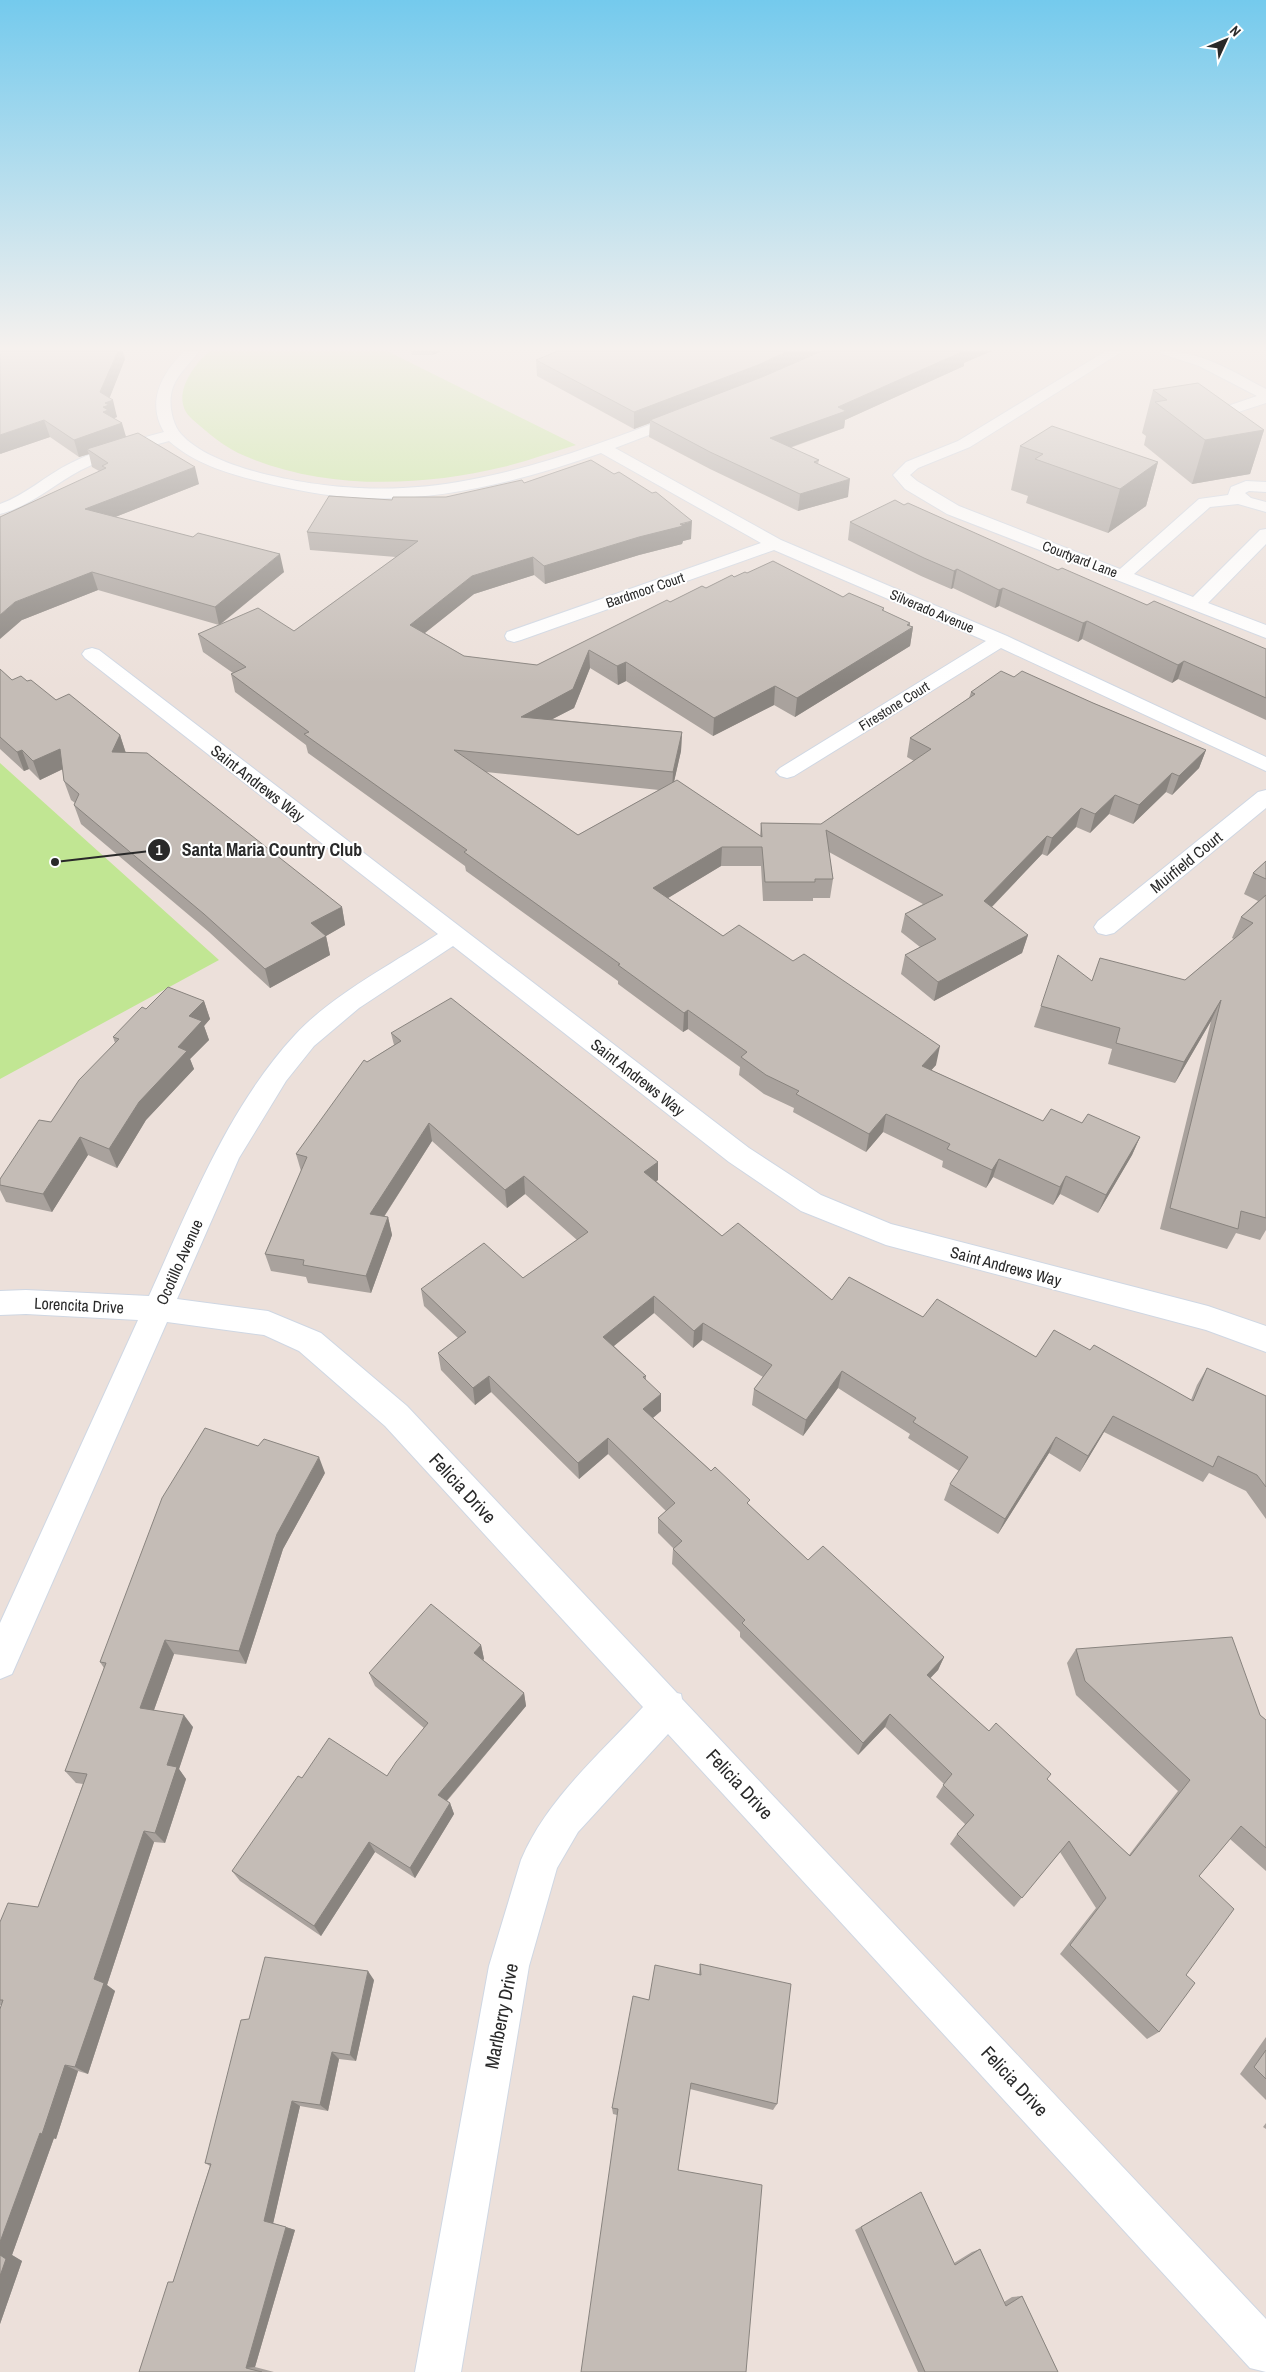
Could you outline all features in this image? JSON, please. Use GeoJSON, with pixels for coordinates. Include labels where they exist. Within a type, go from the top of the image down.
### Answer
{"type":"FeatureCollection","features":[{"type":"Feature","properties":{"kind":"street"},"geometry":{"type":"LineString","coordinates":[[0,509],[32,496],[64,473],[88,462]]}},
{"type":"Feature","properties":{"kind":"street"},"geometry":{"type":"LineString","coordinates":[[215,462],[228,468],[275,482],[330,492],[390,495],[439,491],[483,483],[556,462]]}},
{"type":"Feature","properties":{"kind":"street","name":"Silverado Avenue"},"geometry":{"type":"LineString","coordinates":[[628,462],[775,544],[1000,640],[1266,765]]}},
{"type":"Feature","properties":{"kind":"street","name":"Courtyard Lane"},"geometry":{"type":"LineString","coordinates":[[920,462],[912,465],[901,475],[911,486],[953,510],[1266,632]]}},
{"type":"Feature","properties":{"kind":"street"},"geometry":{"type":"LineString","coordinates":[[1240,499],[1236,494],[1241,488],[1266,487]]}},
{"type":"Feature","properties":{"kind":"street"},"geometry":{"type":"LineString","coordinates":[[1122,576],[1205,503],[1240,499],[1265,508]]}},
{"type":"Feature","properties":{"kind":"street"},"geometry":{"type":"LineString","coordinates":[[1196,605],[1266,534]]}},
{"type":"Feature","properties":{"kind":"street","name":"Bardmoor Court"},"geometry":{"type":"LineString","coordinates":[[514,636],[775,544]]}},
{"type":"Feature","properties":{"kind":"street","name":"Firestone Court"},"geometry":{"type":"LineString","coordinates":[[787,772],[1000,640]]}},
{"type":"Feature","properties":{"kind":"street","name":"Saint Andrews Way"},"geometry":{"type":"LineString","coordinates":[[92,654],[738,1155],[811,1203],[886,1234],[1208,1318],[1266,1339]]}},
{"type":"Feature","properties":{"kind":"street","name":"Muirfield Court"},"geometry":{"type":"LineString","coordinates":[[1106,927],[1266,796]]}},
{"type":"Feature","properties":{"kind":"street","name":"Ocotillo Avenue"},"geometry":{"type":"LineString","coordinates":[[0,1662],[227,1155],[277,1074],[305,1040],[350,1002],[454,935]]}},
{"type":"Feature","properties":{"kind":"street","name":"Lorencita Drive"},"geometry":{"type":"LineString","coordinates":[[0,1304],[26,1302],[158,1309]]}},
{"type":"Feature","properties":{"kind":"street","name":"Felicia Drive"},"geometry":{"type":"LineString","coordinates":[[158,1309],[268,1323],[310,1342],[396,1416],[1266,2352]]}},
{"type":"Feature","properties":{"kind":"street","name":"Marlberry Drive"},"geometry":{"type":"LineString","coordinates":[[438,2372],[509,1966],[540,1860],[564,1819],[668,1707]]}},
{"type":"Feature","properties":{"kind":"green space"},"geometry":{"type":"Polygon","coordinates":[[[261,462],[523,462],[471,474],[406,481],[373,482],[307,475],[261,462]]]}},
{"type":"Feature","properties":{"kind":"green space"},"geometry":{"type":"Polygon","coordinates":[[[0,763],[219,960],[0,1079],[0,763]]]}},
{"type":"Feature","properties":{"kind":"building"},"geometry":{"type":"Polygon","coordinates":[[[106,462],[186,462],[195,467],[85,509],[193,537],[198,533],[280,554],[215,607],[92,572],[15,602],[0,615],[0,517],[106,468],[102,466],[108,463],[106,462]]]}},
{"type":"Feature","properties":{"kind":"building"},"geometry":{"type":"Polygon","coordinates":[[[586,462],[594,462],[614,474],[619,472],[652,493],[656,492],[692,521],[680,524],[683,526],[639,537],[544,566],[533,557],[472,576],[410,625],[464,656],[537,665],[667,600],[670,602],[702,586],[706,588],[732,575],[734,577],[745,572],[747,573],[773,561],[843,597],[849,593],[884,608],[882,610],[910,623],[907,625],[913,627],[797,698],[775,686],[714,718],[626,662],[617,666],[589,650],[573,689],[521,717],[682,732],[673,772],[454,750],[578,835],[677,780],[762,837],[761,823],[821,824],[931,749],[910,738],[975,694],[971,692],[1001,671],[1014,677],[1022,671],[1206,750],[1179,776],[1172,773],[1139,805],[1115,795],[1095,814],[1081,808],[1052,838],[1047,836],[984,901],[1028,935],[938,982],[905,955],[936,939],[905,914],[943,895],[826,830],[833,879],[815,879],[815,882],[765,882],[762,847],[722,847],[653,888],[723,936],[739,925],[793,961],[804,954],[940,1046],[922,1066],[1043,1121],[1051,1109],[1082,1123],[1088,1114],[1140,1137],[1106,1195],[1066,1176],[1060,1187],[999,1159],[992,1170],[947,1149],[950,1144],[886,1114],[869,1134],[796,1094],[799,1091],[766,1075],[741,1057],[747,1052],[688,1010],[684,1013],[618,965],[620,964],[464,852],[467,850],[304,734],[309,732],[231,674],[246,667],[198,634],[258,608],[294,631],[418,541],[307,532],[329,496],[392,500],[393,497],[446,497],[522,480],[524,483],[586,462]]]}},
{"type":"Feature","properties":{"kind":"building"},"geometry":{"type":"Polygon","coordinates":[[[731,462],[815,462],[850,479],[800,494],[731,462]]]}},
{"type":"Feature","properties":{"kind":"building"},"geometry":{"type":"Polygon","coordinates":[[[1043,462],[1158,462],[1120,489],[1043,462]]]}},
{"type":"Feature","properties":{"kind":"building"},"geometry":{"type":"Polygon","coordinates":[[[895,500],[904,505],[908,503],[1058,570],[1062,568],[1147,605],[1154,601],[1266,649],[1266,698],[1184,661],[1178,665],[1087,621],[1083,623],[1003,588],[999,590],[957,569],[954,571],[850,522],[895,500]]]}},
{"type":"Feature","properties":{"kind":"building"},"geometry":{"type":"Polygon","coordinates":[[[0,669],[12,680],[21,676],[27,681],[31,680],[56,700],[69,694],[120,735],[112,752],[147,753],[342,907],[311,923],[326,936],[265,969],[204,914],[74,805],[79,794],[64,781],[60,749],[33,761],[22,750],[17,752],[0,737],[0,669]]]}},
{"type":"Feature","properties":{"kind":"building"},"geometry":{"type":"Polygon","coordinates":[[[1266,861],[1266,879],[1253,873],[1266,861]]]}},
{"type":"Feature","properties":{"kind":"building"},"geometry":{"type":"Polygon","coordinates":[[[1266,895],[1266,1218],[1241,1211],[1238,1229],[1170,1208],[1221,1000],[1184,1062],[1116,1043],[1120,1028],[1041,1006],[1058,955],[1092,981],[1100,958],[1185,980],[1253,923],[1241,917],[1266,895]]]}},
{"type":"Feature","properties":{"kind":"building"},"geometry":{"type":"Polygon","coordinates":[[[168,987],[204,1001],[189,1016],[202,1021],[178,1047],[187,1051],[139,1102],[109,1149],[80,1137],[43,1194],[0,1185],[0,1179],[39,1120],[51,1122],[79,1080],[119,1039],[113,1037],[142,1007],[146,1009],[168,987]]]}},
{"type":"Feature","properties":{"kind":"building"},"geometry":{"type":"Polygon","coordinates":[[[451,998],[658,1162],[644,1172],[722,1236],[738,1223],[832,1300],[849,1277],[923,1317],[937,1299],[1036,1357],[1054,1330],[1090,1350],[1094,1345],[1193,1401],[1207,1368],[1266,1396],[1266,1487],[1257,1475],[1218,1456],[1213,1467],[1113,1416],[1088,1456],[1056,1437],[1005,1519],[950,1484],[968,1457],[913,1422],[916,1418],[842,1371],[806,1420],[754,1389],[772,1365],[703,1323],[694,1331],[654,1296],[603,1337],[646,1376],[643,1377],[661,1394],[643,1409],[711,1471],[715,1467],[750,1500],[747,1503],[808,1560],[823,1546],[944,1657],[927,1675],[989,1731],[996,1723],[1051,1774],[1047,1779],[1130,1856],[1190,1780],[1085,1681],[1076,1649],[1232,1637],[1260,1715],[1266,1720],[1266,1848],[1241,1826],[1199,1876],[1234,1909],[1186,1975],[1195,1983],[1159,2032],[1070,1945],[1106,1898],[1069,1841],[1022,1898],[957,1834],[974,1815],[943,1785],[952,1774],[890,1714],[863,1743],[742,1623],[745,1620],[673,1549],[682,1541],[658,1518],[675,1503],[608,1438],[578,1463],[489,1376],[473,1388],[438,1353],[466,1332],[421,1289],[484,1243],[523,1278],[588,1232],[524,1176],[505,1190],[429,1123],[370,1214],[388,1217],[366,1276],[303,1265],[304,1260],[265,1254],[307,1157],[296,1154],[364,1060],[367,1062],[401,1041],[391,1033],[451,998]]]}},
{"type":"Feature","properties":{"kind":"building"},"geometry":{"type":"Polygon","coordinates":[[[205,1428],[258,1446],[264,1439],[319,1457],[277,1534],[239,1651],[165,1640],[140,1708],[184,1715],[167,1765],[177,1767],[155,1833],[144,1831],[94,1979],[104,1983],[75,2067],[65,2065],[42,2134],[40,2133],[0,2242],[0,2009],[3,2000],[0,2000],[0,1922],[8,1903],[38,1907],[87,1774],[65,1771],[106,1663],[100,1662],[162,1498],[205,1428]]]}},
{"type":"Feature","properties":{"kind":"building"},"geometry":{"type":"Polygon","coordinates":[[[431,1604],[481,1645],[474,1653],[524,1693],[438,1795],[450,1803],[410,1868],[369,1842],[314,1926],[232,1871],[298,1776],[302,1778],[329,1738],[387,1776],[428,1723],[369,1673],[431,1604]]]}},
{"type":"Feature","properties":{"kind":"building"},"geometry":{"type":"Polygon","coordinates":[[[265,1957],[368,1971],[350,2055],[332,2052],[320,2105],[292,2101],[264,2221],[286,2227],[246,2368],[262,2372],[139,2372],[168,2282],[173,2282],[211,2164],[205,2163],[241,2020],[249,2019],[265,1957]]]}},
{"type":"Feature","properties":{"kind":"building"},"geometry":{"type":"Polygon","coordinates":[[[700,1964],[791,1984],[777,2104],[691,2083],[678,2170],[762,2185],[746,2372],[581,2372],[618,2109],[612,2108],[633,1996],[649,2000],[655,1965],[701,1975],[700,1964]]]}},
{"type":"Feature","properties":{"kind":"building"},"geometry":{"type":"Polygon","coordinates":[[[1266,2050],[1266,2079],[1254,2067],[1266,2050]]]}},
{"type":"Feature","properties":{"kind":"building"},"geometry":{"type":"Polygon","coordinates":[[[921,2192],[955,2265],[980,2249],[1006,2306],[1022,2296],[1058,2372],[925,2372],[861,2227],[921,2192]]]}},
{"type":"Feature","properties":{"kind":"building"},"geometry":{"type":"Polygon","coordinates":[[[0,2255],[6,2259],[0,2276],[0,2255]]]}},
{"type":"Feature","properties":{"kind":"place","name":"Santa Maria Country Club"},"geometry":{"type":"Point","coordinates":[55,862]}}]}
